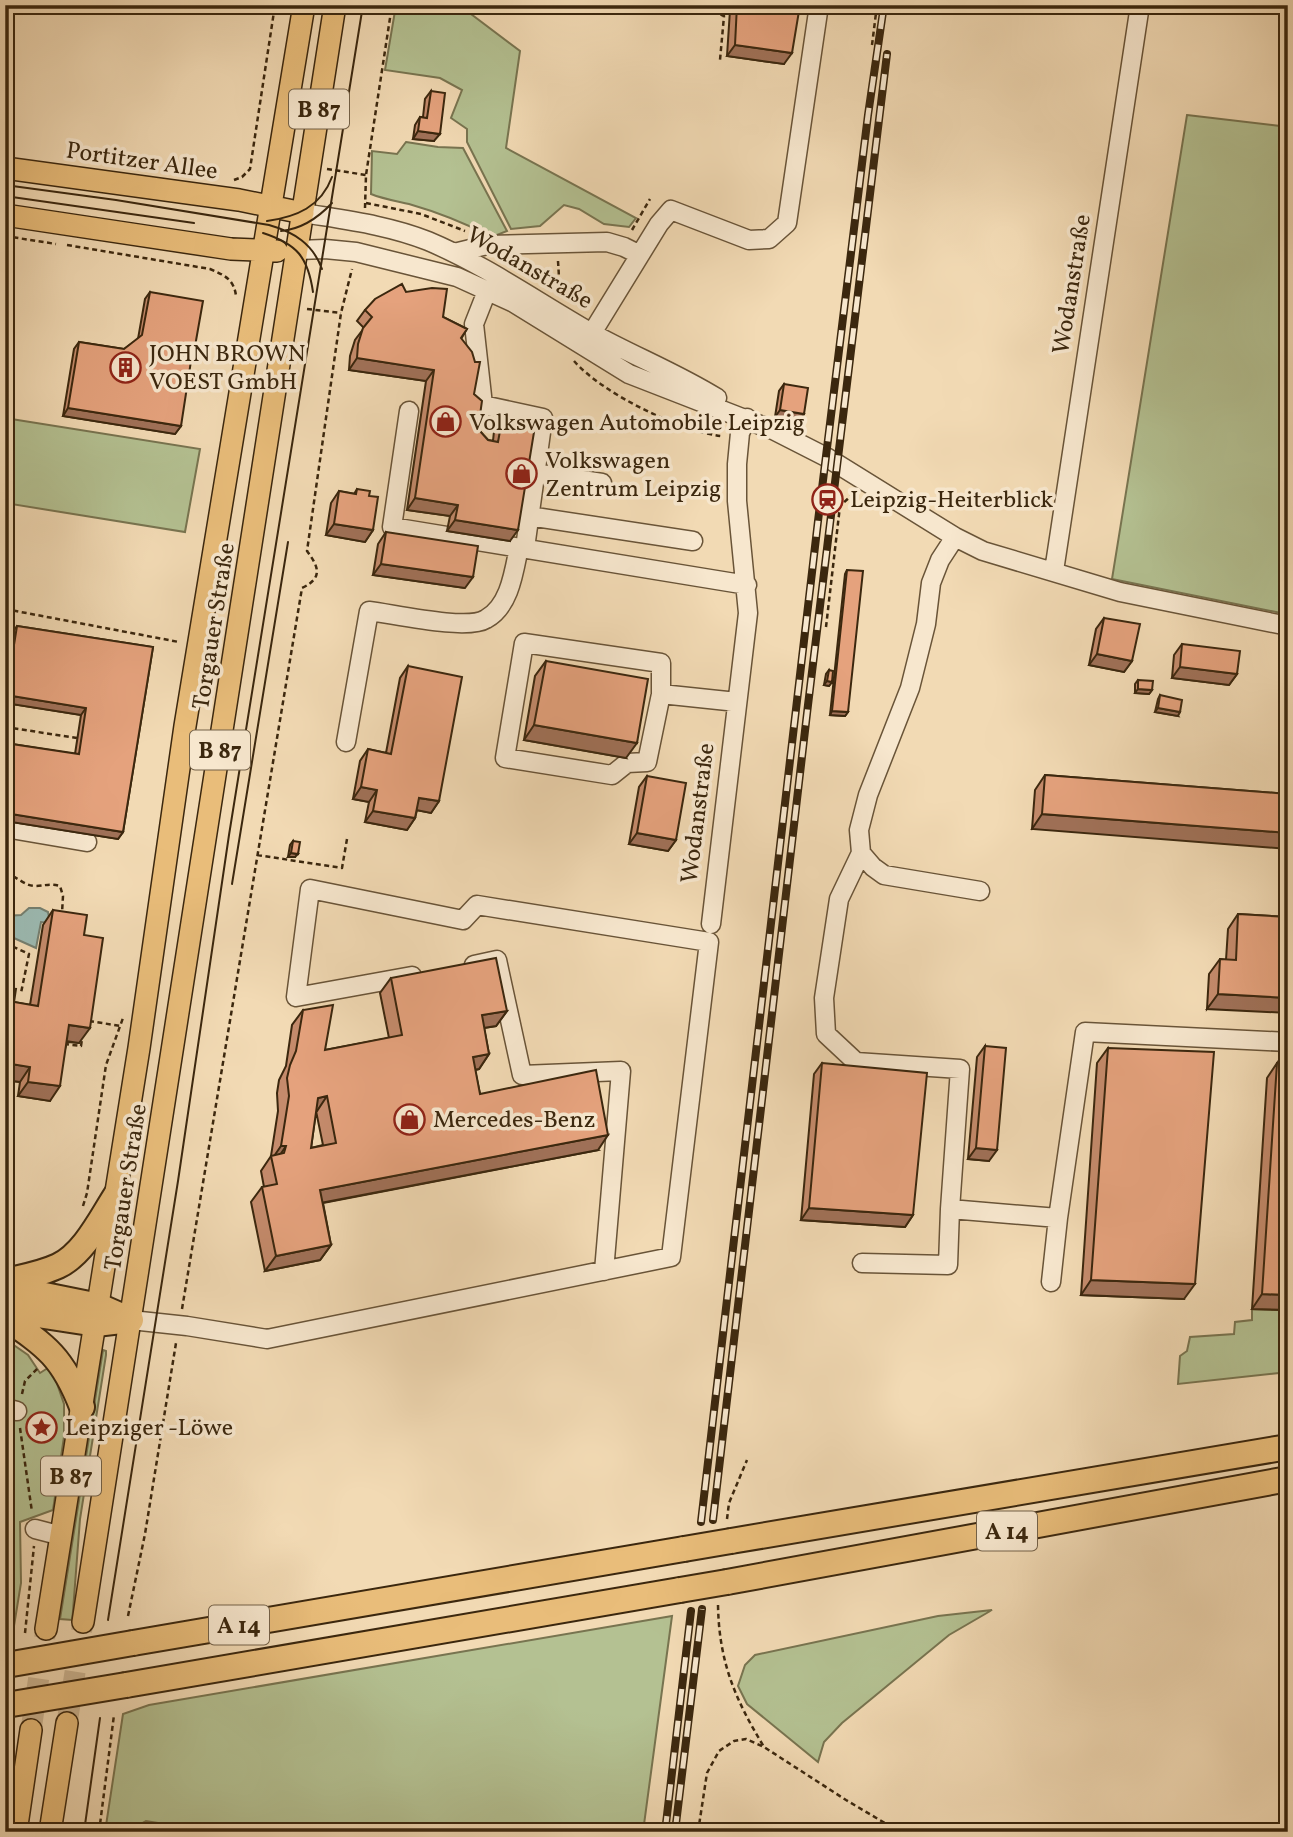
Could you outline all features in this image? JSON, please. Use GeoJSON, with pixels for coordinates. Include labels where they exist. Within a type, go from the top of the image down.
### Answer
{"type":"FeatureCollection","features":[{"type":"Feature","properties":{"kind":"highway"},"geometry":{"type":"LineString","coordinates":[[5,1281],[59,1266],[80,1247],[116,1195]]}},
{"type":"Feature","properties":{"kind":"highway"},"geometry":{"type":"LineString","coordinates":[[5,1287],[98,1315]]}},
{"type":"Feature","properties":{"kind":"highway"},"geometry":{"type":"LineString","coordinates":[[5,1310],[98,1315],[131,1320]]}},
{"type":"Feature","properties":{"kind":"highway"},"geometry":{"type":"LineString","coordinates":[[5,1318],[36,1338],[54,1354],[75,1389],[82,1407]]}},
{"type":"Feature","properties":{"kind":"highway","name":"A 14"},"geometry":{"type":"LineString","coordinates":[[9,1665],[684,1549],[729,1530],[1288,1447]]}},
{"type":"Feature","properties":{"kind":"highway","name":"A 14"},"geometry":{"type":"LineString","coordinates":[[5,1705],[727,1582],[1288,1479]]}},
{"type":"Feature","properties":{"kind":"main road","name":"Torgauer Straße"},"geometry":{"type":"LineString","coordinates":[[98,1315],[152,964],[185,726],[304,5]]}},
{"type":"Feature","properties":{"kind":"main road","name":"Torgauer Straße"},"geometry":{"type":"LineString","coordinates":[[83,1622],[335,5]]}},
{"type":"Feature","properties":{"kind":"main road","name":"Portitzer Allee"},"geometry":{"type":"LineString","coordinates":[[5,168],[271,206]]}},
{"type":"Feature","properties":{"kind":"main road","name":"Wodanstraße"},"geometry":{"type":"LineString","coordinates":[[271,206],[303,213]]}},
{"type":"Feature","properties":{"kind":"main road"},"geometry":{"type":"LineString","coordinates":[[5,215],[220,248],[264,251]]}},
{"type":"Feature","properties":{"kind":"main road","name":"Wodanstraße"},"geometry":{"type":"LineString","coordinates":[[264,251],[298,250]]}},
{"type":"Feature","properties":{"kind":"main road","name":"B 87"},"geometry":{"type":"LineString","coordinates":[[35,1631],[62,1536],[98,1315]]}},
{"type":"Feature","properties":{"kind":"main road"},"geometry":{"type":"LineString","coordinates":[[50,1832],[67,1723]]}},
{"type":"Feature","properties":{"kind":"main road"},"geometry":{"type":"LineString","coordinates":[[16,1832],[31,1730]]}},
{"type":"Feature","properties":{"kind":"street"},"geometry":{"type":"LineString","coordinates":[[588,339],[659,224],[671,210],[749,240],[769,239],[788,223],[819,5]]}},
{"type":"Feature","properties":{"kind":"street","name":"Wodanstraße"},"geometry":{"type":"LineString","coordinates":[[1054,572],[1140,5]]}},
{"type":"Feature","properties":{"kind":"street","name":"Wodanstraße"},"geometry":{"type":"LineString","coordinates":[[303,213],[362,223],[424,240],[454,253],[560,314],[588,339]]}},
{"type":"Feature","properties":{"kind":"street"},"geometry":{"type":"LineString","coordinates":[[454,253],[487,245],[607,242],[640,255]]}},
{"type":"Feature","properties":{"kind":"street","name":"Wodanstraße"},"geometry":{"type":"LineString","coordinates":[[298,250],[325,248],[356,252],[457,277],[714,396],[747,418],[836,463],[955,537],[992,554],[1120,592],[1288,626]]}},
{"type":"Feature","properties":{"kind":"street"},"geometry":{"type":"LineString","coordinates":[[346,742],[369,611],[468,625],[487,619],[509,591],[530,516],[543,418],[483,405],[474,324],[487,291]]}},
{"type":"Feature","properties":{"kind":"street"},"geometry":{"type":"LineString","coordinates":[[409,411],[392,527],[747,585]]}},
{"type":"Feature","properties":{"kind":"street","name":"Wodanstraße"},"geometry":{"type":"LineString","coordinates":[[711,924],[748,613],[737,501],[738,443],[747,418]]}},
{"type":"Feature","properties":{"kind":"street"},"geometry":{"type":"LineString","coordinates":[[535,474],[602,483]]}},
{"type":"Feature","properties":{"kind":"street"},"geometry":{"type":"LineString","coordinates":[[530,516],[693,541]]}},
{"type":"Feature","properties":{"kind":"street"},"geometry":{"type":"LineString","coordinates":[[862,1262],[948,1265],[960,1069],[856,1062],[826,1034],[824,998],[839,899],[861,853],[859,830],[869,795],[910,688],[926,624],[931,583],[940,560],[955,537]]}},
{"type":"Feature","properties":{"kind":"street"},"geometry":{"type":"LineString","coordinates":[[524,643],[661,663],[661,694],[647,762],[627,763],[612,775],[505,758],[524,643]]}},
{"type":"Feature","properties":{"kind":"street"},"geometry":{"type":"LineString","coordinates":[[661,694],[737,702]]}},
{"type":"Feature","properties":{"kind":"street"},"geometry":{"type":"LineString","coordinates":[[5,828],[87,842]]}},
{"type":"Feature","properties":{"kind":"street"},"geometry":{"type":"LineString","coordinates":[[861,853],[884,875],[980,891]]}},
{"type":"Feature","properties":{"kind":"street"},"geometry":{"type":"LineString","coordinates":[[131,1320],[267,1339],[671,1257],[709,942],[477,905],[464,920],[310,889],[296,997],[430,973]]}},
{"type":"Feature","properties":{"kind":"street"},"geometry":{"type":"LineString","coordinates":[[457,968],[497,960],[522,1075],[621,1071],[604,1271]]}},
{"type":"Feature","properties":{"kind":"street"},"geometry":{"type":"LineString","coordinates":[[1051,1282],[1085,1032],[1288,1042]]}},
{"type":"Feature","properties":{"kind":"street"},"geometry":{"type":"LineString","coordinates":[[950,1209],[1058,1218]]}},
{"type":"Feature","properties":{"kind":"street"},"geometry":{"type":"LineString","coordinates":[[35,1530],[62,1536]]}},
{"type":"Feature","properties":{"kind":"path"},"geometry":{"type":"LineString","coordinates":[[252,157],[275,5]]}},
{"type":"Feature","properties":{"kind":"path"},"geometry":{"type":"LineString","coordinates":[[366,203],[366,175],[393,5]]}},
{"type":"Feature","properties":{"kind":"path"},"geometry":{"type":"LineString","coordinates":[[697,5],[724,16],[720,60]]}},
{"type":"Feature","properties":{"kind":"path"},"geometry":{"type":"LineString","coordinates":[[872,45],[877,5]]}},
{"type":"Feature","properties":{"kind":"path"},"geometry":{"type":"LineString","coordinates":[[321,168],[366,175]]}},
{"type":"Feature","properties":{"kind":"path"},"geometry":{"type":"LineString","coordinates":[[239,200],[243,176]]}},
{"type":"Feature","properties":{"kind":"path"},"geometry":{"type":"LineString","coordinates":[[5,236],[210,269],[226,275],[235,287],[236,298]]}},
{"type":"Feature","properties":{"kind":"path"},"geometry":{"type":"LineString","coordinates":[[128,1616],[145,1534],[302,588],[311,583],[317,575],[316,564],[307,551],[341,313],[356,252]]}},
{"type":"Feature","properties":{"kind":"path"},"geometry":{"type":"LineString","coordinates":[[557,252],[560,314]]}},
{"type":"Feature","properties":{"kind":"path"},"geometry":{"type":"LineString","coordinates":[[826,627],[840,506]]}},
{"type":"Feature","properties":{"kind":"path"},"geometry":{"type":"LineString","coordinates":[[5,609],[182,642]]}},
{"type":"Feature","properties":{"kind":"path"},"geometry":{"type":"LineString","coordinates":[[5,727],[77,738]]}},
{"type":"Feature","properties":{"kind":"path"},"geometry":{"type":"LineString","coordinates":[[257,855],[342,868],[347,839]]}},
{"type":"Feature","properties":{"kind":"path"},"geometry":{"type":"LineString","coordinates":[[5,874],[11,874],[34,886],[52,883],[60,886],[63,896],[62,917]]}},
{"type":"Feature","properties":{"kind":"path"},"geometry":{"type":"LineString","coordinates":[[5,943],[29,954],[21,993]]}},
{"type":"Feature","properties":{"kind":"path"},"geometry":{"type":"LineString","coordinates":[[83,1020],[121,1026]]}},
{"type":"Feature","properties":{"kind":"path"},"geometry":{"type":"LineString","coordinates":[[61,1043],[81,1046],[83,1033]]}},
{"type":"Feature","properties":{"kind":"path"},"geometry":{"type":"LineString","coordinates":[[35,1631],[32,1574],[35,1530],[11,1409],[25,1381],[42,1364]]}},
{"type":"Feature","properties":{"kind":"path"},"geometry":{"type":"LineString","coordinates":[[729,1530],[729,1503],[747,1460]]}},
{"type":"Feature","properties":{"kind":"path"},"geometry":{"type":"LineString","coordinates":[[718,1605],[718,1627],[730,1685],[764,1747]]}},
{"type":"Feature","properties":{"kind":"path"},"geometry":{"type":"LineString","coordinates":[[99,1832],[114,1715]]}},
{"type":"Feature","properties":{"kind":"path"},"geometry":{"type":"LineString","coordinates":[[5,1753],[9,1734]]}},
{"type":"Feature","properties":{"kind":"path"},"geometry":{"type":"LineString","coordinates":[[698,1832],[707,1773],[719,1751],[734,1741],[746,1739],[764,1747],[900,1832]]}},
{"type":"Feature","properties":{"kind":"green space"},"geometry":{"type":"Polygon","coordinates":[[[396,5],[459,5],[520,51],[506,148],[636,218],[629,227],[604,224],[579,209],[564,205],[540,226],[511,229],[467,142],[467,129],[451,118],[462,90],[440,78],[385,70],[396,5]]]}},
{"type":"Feature","properties":{"kind":"green space"},"geometry":{"type":"Polygon","coordinates":[[[1187,115],[1288,127],[1286,614],[1112,579],[1187,115]]]}},
{"type":"Feature","properties":{"kind":"green space"},"geometry":{"type":"Polygon","coordinates":[[[406,142],[463,148],[507,231],[492,237],[430,211],[371,194],[372,151],[397,154],[406,142]]]}},
{"type":"Feature","properties":{"kind":"green space"},"geometry":{"type":"Polygon","coordinates":[[[5,418],[200,449],[185,532],[5,503],[5,418]]]}},
{"type":"Feature","properties":{"kind":"green space"},"geometry":{"type":"Polygon","coordinates":[[[1252,1309],[1288,1310],[1288,1372],[1178,1384],[1180,1356],[1187,1351],[1190,1337],[1234,1334],[1235,1322],[1252,1320],[1252,1309]]]}},
{"type":"Feature","properties":{"kind":"green space"},"geometry":{"type":"Polygon","coordinates":[[[5,1339],[28,1355],[40,1373],[51,1366],[64,1404],[64,1437],[53,1510],[20,1522],[21,1583],[14,1626],[5,1628],[5,1339]]]}},
{"type":"Feature","properties":{"kind":"green space"},"geometry":{"type":"Polygon","coordinates":[[[103,1350],[106,1355],[80,1519],[72,1620],[60,1619],[103,1350]]]}},
{"type":"Feature","properties":{"kind":"green space"},"geometry":{"type":"Polygon","coordinates":[[[992,1610],[949,1635],[842,1723],[824,1742],[818,1762],[747,1704],[738,1686],[745,1665],[755,1655],[938,1616],[992,1610]]]}},
{"type":"Feature","properties":{"kind":"green space"},"geometry":{"type":"Polygon","coordinates":[[[672,1616],[643,1832],[213,1832],[146,1821],[141,1824],[145,1832],[105,1832],[123,1714],[149,1705],[672,1616]]]}},
{"type":"Feature","properties":{"kind":"water"},"geometry":{"type":"Polygon","coordinates":[[[29,908],[40,908],[48,912],[50,923],[41,922],[36,948],[5,934],[5,916],[21,915],[29,908]]]}},
{"type":"Feature","properties":{"kind":"building"},"geometry":{"type":"Polygon","coordinates":[[[737,5],[800,5],[792,53],[735,45],[737,5]]]}},
{"type":"Feature","properties":{"kind":"building"},"geometry":{"type":"Polygon","coordinates":[[[431,91],[445,93],[440,134],[418,131],[420,117],[427,118],[431,91]]]}},
{"type":"Feature","properties":{"kind":"building","name":"Volkswagen Automobile Leipzig"},"geometry":{"type":"Polygon","coordinates":[[[402,284],[406,292],[447,289],[443,317],[467,329],[461,338],[472,352],[475,362],[480,362],[474,394],[482,401],[478,429],[488,440],[498,442],[502,420],[535,426],[518,530],[455,520],[458,505],[415,498],[434,370],[357,358],[363,328],[372,317],[365,310],[375,299],[402,284]]]}},
{"type":"Feature","properties":{"kind":"building","name":"JOHN BROWN VOEST GmbH"},"geometry":{"type":"Polygon","coordinates":[[[150,292],[203,301],[194,352],[184,350],[182,358],[191,361],[181,426],[68,408],[79,342],[124,349],[142,335],[150,292]]]}},
{"type":"Feature","properties":{"kind":"building"},"geometry":{"type":"Polygon","coordinates":[[[784,384],[808,388],[804,414],[780,410],[784,384]]]}},
{"type":"Feature","properties":{"kind":"building"},"geometry":{"type":"Polygon","coordinates":[[[357,489],[370,491],[369,496],[378,497],[373,530],[334,524],[339,491],[356,494],[357,489]]]}},
{"type":"Feature","properties":{"kind":"building"},"geometry":{"type":"Polygon","coordinates":[[[386,532],[478,546],[473,577],[381,564],[386,532]]]}},
{"type":"Feature","properties":{"kind":"building"},"geometry":{"type":"Polygon","coordinates":[[[847,570],[863,571],[848,712],[832,711],[847,570]]]}},
{"type":"Feature","properties":{"kind":"building"},"geometry":{"type":"Polygon","coordinates":[[[1104,618],[1140,624],[1132,661],[1097,654],[1104,618]]]}},
{"type":"Feature","properties":{"kind":"building"},"geometry":{"type":"Polygon","coordinates":[[[17,626],[153,647],[123,832],[5,813],[5,743],[79,754],[86,708],[6,695],[17,626]]]}},
{"type":"Feature","properties":{"kind":"building"},"geometry":{"type":"Polygon","coordinates":[[[1182,644],[1240,651],[1237,674],[1180,667],[1182,644]]]}},
{"type":"Feature","properties":{"kind":"building"},"geometry":{"type":"Polygon","coordinates":[[[546,661],[648,679],[637,743],[534,725],[546,661]]]}},
{"type":"Feature","properties":{"kind":"building"},"geometry":{"type":"Polygon","coordinates":[[[408,666],[462,677],[439,801],[419,798],[415,818],[373,811],[377,790],[361,787],[368,749],[391,754],[408,666]]]}},
{"type":"Feature","properties":{"kind":"building"},"geometry":{"type":"Polygon","coordinates":[[[829,670],[833,671],[832,682],[827,681],[829,670]]]}},
{"type":"Feature","properties":{"kind":"building"},"geometry":{"type":"Polygon","coordinates":[[[1138,680],[1153,681],[1152,690],[1138,689],[1138,680]]]}},
{"type":"Feature","properties":{"kind":"building"},"geometry":{"type":"Polygon","coordinates":[[[1160,695],[1182,700],[1180,712],[1158,708],[1160,695]]]}},
{"type":"Feature","properties":{"kind":"building"},"geometry":{"type":"Polygon","coordinates":[[[1045,775],[1288,794],[1288,833],[1042,814],[1045,775]]]}},
{"type":"Feature","properties":{"kind":"building"},"geometry":{"type":"Polygon","coordinates":[[[647,776],[686,783],[676,840],[637,833],[647,776]]]}},
{"type":"Feature","properties":{"kind":"building"},"geometry":{"type":"Polygon","coordinates":[[[293,841],[300,842],[298,854],[291,853],[293,841]]]}},
{"type":"Feature","properties":{"kind":"building"},"geometry":{"type":"Polygon","coordinates":[[[53,910],[87,915],[84,935],[103,938],[90,1028],[69,1025],[60,1086],[28,1082],[30,1067],[5,1063],[5,988],[16,989],[14,1002],[38,1006],[53,910]]]}},
{"type":"Feature","properties":{"kind":"building"},"geometry":{"type":"Polygon","coordinates":[[[1238,914],[1288,917],[1288,998],[1218,994],[1220,959],[1236,960],[1238,914]]]}},
{"type":"Feature","properties":{"kind":"building"},"geometry":{"type":"Polygon","coordinates":[[[496,958],[507,1011],[482,1015],[489,1054],[473,1057],[480,1094],[596,1070],[608,1135],[320,1190],[331,1245],[276,1256],[262,1187],[277,1184],[271,1156],[284,1153],[286,1146],[281,1146],[289,1096],[287,1078],[296,1051],[303,1010],[333,1005],[325,1050],[402,1035],[391,978],[496,958]],[[327,1096],[318,1098],[311,1148],[336,1143],[327,1096]]]}},
{"type":"Feature","properties":{"kind":"building"},"geometry":{"type":"Polygon","coordinates":[[[985,1046],[1006,1048],[997,1150],[976,1148],[985,1046]]]}},
{"type":"Feature","properties":{"kind":"building"},"geometry":{"type":"Polygon","coordinates":[[[1108,1048],[1214,1052],[1195,1284],[1091,1280],[1108,1048]]]}},
{"type":"Feature","properties":{"kind":"building"},"geometry":{"type":"Polygon","coordinates":[[[822,1063],[927,1073],[913,1215],[809,1208],[822,1063]]]}},
{"type":"Feature","properties":{"kind":"building"},"geometry":{"type":"Polygon","coordinates":[[[1277,1063],[1288,1064],[1288,1295],[1262,1294],[1277,1063]]]}},
{"type":"Feature","properties":{"kind":"building"},"geometry":{"type":"Polygon","coordinates":[[[141,1824],[145,1832],[137,1832],[134,1827],[141,1824]]]}},
{"type":"Feature","properties":{"kind":"tunnel"},"geometry":{"type":"LineString","coordinates":[[67,1723],[83,1622]]}},
{"type":"Feature","properties":{"kind":"tunnel"},"geometry":{"type":"LineString","coordinates":[[31,1730],[46,1629]]}},
{"type":"Feature","properties":{"kind":"tram line"},"geometry":{"type":"LineString","coordinates":[[108,1620],[178,1181],[229,835],[363,5]]}},
{"type":"Feature","properties":{"kind":"tram line"},"geometry":{"type":"LineString","coordinates":[[267,221],[288,217],[306,209],[321,196],[332,177]]}},
{"type":"Feature","properties":{"kind":"tram line"},"geometry":{"type":"LineString","coordinates":[[5,185],[269,225],[302,240],[322,269]]}},
{"type":"Feature","properties":{"kind":"tram line"},"geometry":{"type":"LineString","coordinates":[[5,196],[194,223]]}},
{"type":"Feature","properties":{"kind":"tram line"},"geometry":{"type":"LineString","coordinates":[[281,231],[309,222],[332,203]]}},
{"type":"Feature","properties":{"kind":"tram line"},"geometry":{"type":"LineString","coordinates":[[263,233],[275,237],[299,253],[308,270],[313,292]]}},
{"type":"Feature","properties":{"kind":"tram line"},"geometry":{"type":"LineString","coordinates":[[232,884],[288,542]]}},
{"type":"Feature","properties":{"kind":"tram line"},"geometry":{"type":"LineString","coordinates":[[84,1832],[100,1718]]}},
{"type":"Feature","properties":{"kind":"railway"},"geometry":{"type":"LineString","coordinates":[[701,1522],[818,521],[884,5]]}},
{"type":"Feature","properties":{"kind":"railway"},"geometry":{"type":"LineString","coordinates":[[713,1520],[887,54]]}},
{"type":"Feature","properties":{"kind":"railway"},"geometry":{"type":"LineString","coordinates":[[675,1832],[702,1609]]}},
{"type":"Feature","properties":{"kind":"railway"},"geometry":{"type":"LineString","coordinates":[[665,1832],[691,1611]]}},
{"type":"Feature","properties":{"kind":"place","name":"JOHN BROWN VOEST GmbH"},"geometry":{"type":"Point","coordinates":[126,367]}},
{"type":"Feature","properties":{"kind":"place","name":"Volkswagen Automobile Leipzig"},"geometry":{"type":"Point","coordinates":[446,422]}},
{"type":"Feature","properties":{"kind":"place","name":"Volkswagen Zentrum Leipzig"},"geometry":{"type":"Point","coordinates":[522,474]}},
{"type":"Feature","properties":{"kind":"place","name":"Leipzig-Heiterblick"},"geometry":{"type":"Point","coordinates":[827,499]}},
{"type":"Feature","properties":{"kind":"place","name":"Mercedes-Benz"},"geometry":{"type":"Point","coordinates":[410,1119]}},
{"type":"Feature","properties":{"kind":"place","name":"Leipziger -Löwe"},"geometry":{"type":"Point","coordinates":[42,1427]}}]}
